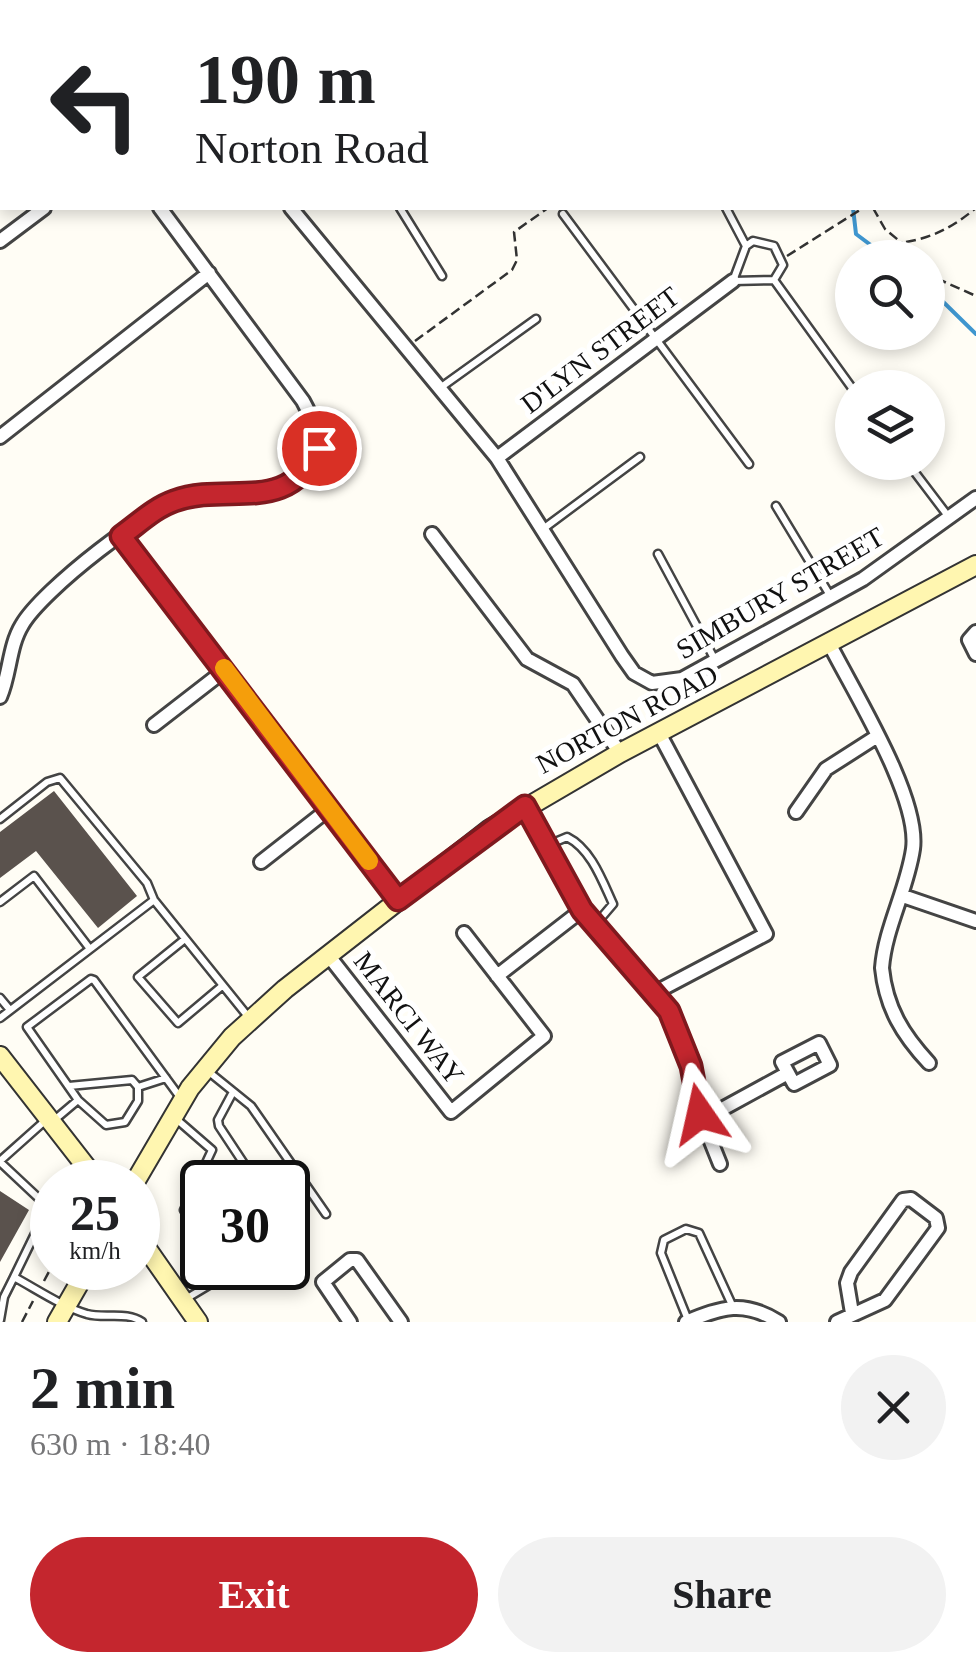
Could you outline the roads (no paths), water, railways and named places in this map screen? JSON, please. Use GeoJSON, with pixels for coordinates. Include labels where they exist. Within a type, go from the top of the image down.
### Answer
{"type":"FeatureCollection","features":[{"type":"Feature","properties":{"kind":"main road","name":"NORTON ROAD"},"geometry":{"type":"LineString","coordinates":[[148,1160],[204,1068],[250,1020],[398,900],[525,806],[976,564]]}},
{"type":"Feature","properties":{"kind":"main road"},"geometry":{"type":"LineString","coordinates":[[0,1056],[81,1160]]}},
{"type":"Feature","properties":{"kind":"main road"},"geometry":{"type":"LineString","coordinates":[[160,1268],[198,1322]]}},
{"type":"Feature","properties":{"kind":"main road"},"geometry":{"type":"LineString","coordinates":[[62,1314],[76,1290]]}},
{"type":"Feature","properties":{"kind":"street"},"geometry":{"type":"LineString","coordinates":[[16,210],[25,222]]}},
{"type":"Feature","properties":{"kind":"street"},"geometry":{"type":"LineString","coordinates":[[0,242],[41,210]]}},
{"type":"Feature","properties":{"kind":"street"},"geometry":{"type":"LineString","coordinates":[[0,697],[19,628],[30,612],[121,536],[172,501],[209,494],[273,492],[308,468],[319,448],[315,423],[304,401],[161,210]]}},
{"type":"Feature","properties":{"kind":"street"},"geometry":{"type":"LineString","coordinates":[[293,210],[496,458],[542,530]]}},
{"type":"Feature","properties":{"kind":"street"},"geometry":{"type":"LineString","coordinates":[[0,437],[208,273]]}},
{"type":"Feature","properties":{"kind":"street","name":"D'LYN STREET"},"geometry":{"type":"LineString","coordinates":[[496,458],[733,280]]}},
{"type":"Feature","properties":{"kind":"street","name":"SIMBURY STREET"},"geometry":{"type":"LineString","coordinates":[[542,530],[634,673],[652,683],[682,679],[832,598],[976,498]]}},
{"type":"Feature","properties":{"kind":"street"},"geometry":{"type":"LineString","coordinates":[[432,534],[527,659],[573,684],[620,753]]}},
{"type":"Feature","properties":{"kind":"street"},"geometry":{"type":"LineString","coordinates":[[121,536],[398,900]]}},
{"type":"Feature","properties":{"kind":"street"},"geometry":{"type":"LineString","coordinates":[[976,632],[969,640],[976,654]]}},
{"type":"Feature","properties":{"kind":"street"},"geometry":{"type":"LineString","coordinates":[[829,643],[906,799],[912,821],[914,845],[903,896],[884,952],[884,986],[900,1028],[930,1063]]}},
{"type":"Feature","properties":{"kind":"street"},"geometry":{"type":"LineString","coordinates":[[154,725],[226,670]]}},
{"type":"Feature","properties":{"kind":"street"},"geometry":{"type":"LineString","coordinates":[[656,992],[766,934],[659,733]]}},
{"type":"Feature","properties":{"kind":"street"},"geometry":{"type":"LineString","coordinates":[[796,812],[826,770],[876,736]]}},
{"type":"Feature","properties":{"kind":"street"},"geometry":{"type":"LineString","coordinates":[[525,806],[582,910],[656,992],[682,1037],[702,1120],[720,1164]]}},
{"type":"Feature","properties":{"kind":"street"},"geometry":{"type":"LineString","coordinates":[[261,862],[330,808]]}},
{"type":"Feature","properties":{"kind":"street"},"geometry":{"type":"LineString","coordinates":[[903,896],[976,922]]}},
{"type":"Feature","properties":{"kind":"street"},"geometry":{"type":"LineString","coordinates":[[464,934],[498,976],[582,910]]}},
{"type":"Feature","properties":{"kind":"street","name":"MARCI WAY"},"geometry":{"type":"LineString","coordinates":[[328,955],[451,1112],[544,1036],[498,976]]}},
{"type":"Feature","properties":{"kind":"street"},"geometry":{"type":"LineString","coordinates":[[702,1120],[788,1073]]}},
{"type":"Feature","properties":{"kind":"street"},"geometry":{"type":"LineString","coordinates":[[838,1322],[885,1300],[938,1228],[936,1218],[912,1199],[904,1200],[851,1272],[847,1283],[852,1313]]}},
{"type":"Feature","properties":{"kind":"street"},"geometry":{"type":"LineString","coordinates":[[350,1322],[323,1282],[350,1260],[356,1260],[402,1322]]}},
{"type":"Feature","properties":{"kind":"street"},"geometry":{"type":"LineString","coordinates":[[687,1322],[732,1306],[753,1309],[779,1322]]}},
{"type":"Feature","properties":{"kind":"lane"},"geometry":{"type":"LineString","coordinates":[[401,210],[442,276]]}},
{"type":"Feature","properties":{"kind":"lane"},"geometry":{"type":"LineString","coordinates":[[727,210],[746,246]]}},
{"type":"Feature","properties":{"kind":"lane"},"geometry":{"type":"LineString","coordinates":[[562,214],[749,464]]}},
{"type":"Feature","properties":{"kind":"lane"},"geometry":{"type":"LineString","coordinates":[[753,240],[774,246],[782,260],[781,272],[774,280],[733,280],[746,246],[753,240]]}},
{"type":"Feature","properties":{"kind":"lane"},"geometry":{"type":"LineString","coordinates":[[774,280],[839,370]]}},
{"type":"Feature","properties":{"kind":"lane"},"geometry":{"type":"LineString","coordinates":[[439,389],[536,319]]}},
{"type":"Feature","properties":{"kind":"lane"},"geometry":{"type":"LineString","coordinates":[[542,530],[640,458]]}},
{"type":"Feature","properties":{"kind":"lane"},"geometry":{"type":"LineString","coordinates":[[921,480],[949,517]]}},
{"type":"Feature","properties":{"kind":"lane"},"geometry":{"type":"LineString","coordinates":[[776,506],[832,598]]}},
{"type":"Feature","properties":{"kind":"lane"},"geometry":{"type":"LineString","coordinates":[[658,554],[715,661]]}},
{"type":"Feature","properties":{"kind":"lane"},"geometry":{"type":"LineString","coordinates":[[0,818],[47,782],[60,778],[147,883],[154,900],[250,1020]]}},
{"type":"Feature","properties":{"kind":"lane"},"geometry":{"type":"LineString","coordinates":[[546,846],[567,837],[578,843],[600,876],[613,904],[594,926]]}},
{"type":"Feature","properties":{"kind":"lane"},"geometry":{"type":"LineString","coordinates":[[0,902],[34,876],[90,949]]}},
{"type":"Feature","properties":{"kind":"lane"},"geometry":{"type":"LineString","coordinates":[[0,1018],[154,900]]}},
{"type":"Feature","properties":{"kind":"lane"},"geometry":{"type":"LineString","coordinates":[[185,938],[138,977],[178,1023],[222,986]]}},
{"type":"Feature","properties":{"kind":"lane"},"geometry":{"type":"LineString","coordinates":[[68,1086],[132,1080],[138,1087],[138,1102],[125,1122],[106,1125],[78,1100],[68,1086],[27,1027],[90,979],[166,1078],[178,1108],[212,1150],[207,1160]]}},
{"type":"Feature","properties":{"kind":"lane"},"geometry":{"type":"LineString","coordinates":[[0,998],[10,1010]]}},
{"type":"Feature","properties":{"kind":"lane"},"geometry":{"type":"LineString","coordinates":[[204,1068],[251,1106],[326,1214]]}},
{"type":"Feature","properties":{"kind":"lane"},"geometry":{"type":"LineString","coordinates":[[138,1087],[166,1078]]}},
{"type":"Feature","properties":{"kind":"lane"},"geometry":{"type":"LineString","coordinates":[[234,1092],[222,1110],[219,1126],[241,1160]]}},
{"type":"Feature","properties":{"kind":"lane"},"geometry":{"type":"LineString","coordinates":[[0,1320],[2,1296],[48,1206],[0,1162],[78,1100]]}},
{"type":"Feature","properties":{"kind":"lane"},"geometry":{"type":"LineString","coordinates":[[687,1322],[661,1253],[664,1240],[686,1229],[699,1233],[732,1306]]}},
{"type":"Feature","properties":{"kind":"lane"},"geometry":{"type":"LineString","coordinates":[[14,1277],[62,1314],[127,1316],[142,1322]]}},
{"type":"Feature","properties":{"kind":"lane"},"geometry":{"type":"LineString","coordinates":[[183,1301],[200,1290]]}},
{"type":"Feature","properties":{"kind":"waterway"},"geometry":{"type":"LineString","coordinates":[[853,210],[856,234],[864,240]]}},
{"type":"Feature","properties":{"kind":"waterway"},"geometry":{"type":"LineString","coordinates":[[945,304],[976,334]]}}]}
